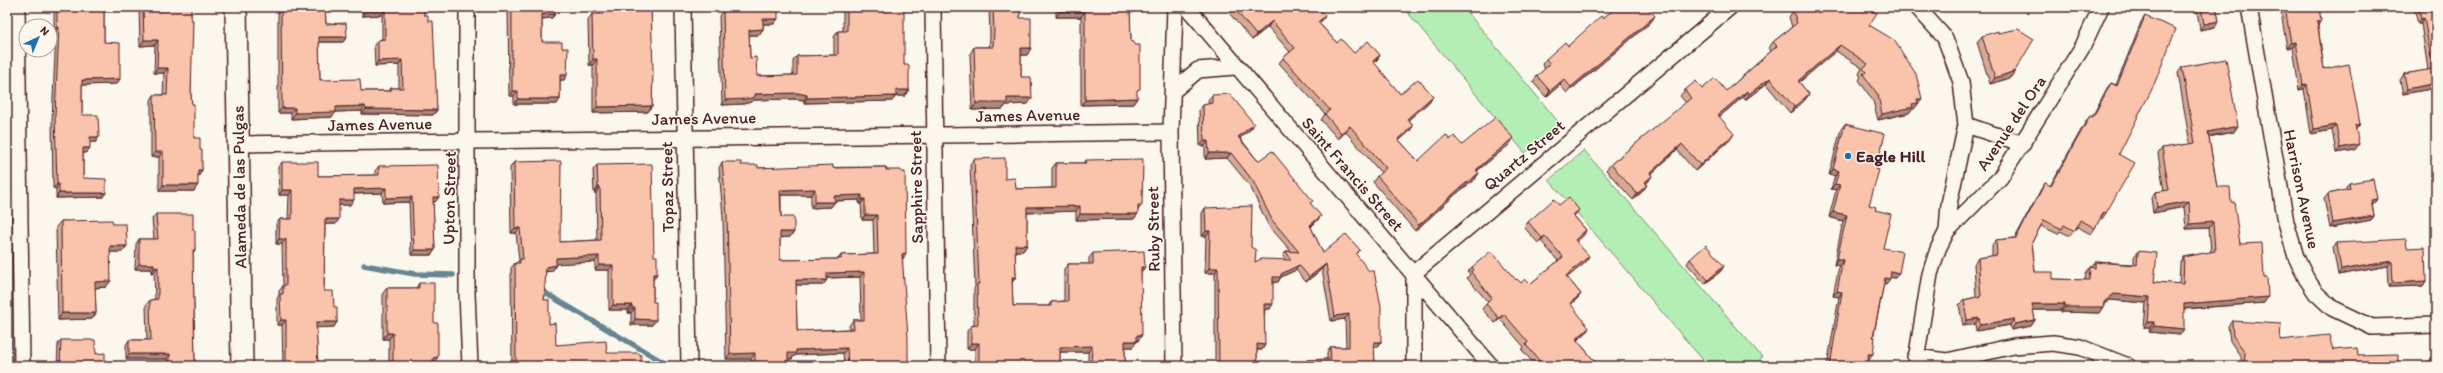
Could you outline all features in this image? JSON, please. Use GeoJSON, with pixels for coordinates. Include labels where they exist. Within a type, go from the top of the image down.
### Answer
{"type":"FeatureCollection","features":[{"type":"Feature","properties":{"kind":"main road","name":"Alameda de las Pulgas"},"geometry":{"type":"LineString","coordinates":[[236,7],[242,366]]}},
{"type":"Feature","properties":{"kind":"street"},"geometry":{"type":"LineString","coordinates":[[18,7],[22,366]]}},
{"type":"Feature","properties":{"kind":"street","name":"Upton Street"},"geometry":{"type":"LineString","coordinates":[[467,7],[469,143],[467,293],[470,366]]}},
{"type":"Feature","properties":{"kind":"street","name":"Topaz Street"},"geometry":{"type":"LineString","coordinates":[[683,7],[689,366]]}},
{"type":"Feature","properties":{"kind":"street","name":"Sapphire Street"},"geometry":{"type":"LineString","coordinates":[[933,7],[938,366]]}},
{"type":"Feature","properties":{"kind":"street","name":"Ruby Street"},"geometry":{"type":"LineString","coordinates":[[1174,366],[1171,132],[1174,91],[1175,7]]}},
{"type":"Feature","properties":{"kind":"street","name":"Saint Francis Street"},"geometry":{"type":"LineString","coordinates":[[1187,7],[1236,67],[1414,272],[1492,366]]}},
{"type":"Feature","properties":{"kind":"street","name":"Quartz Street"},"geometry":{"type":"LineString","coordinates":[[1414,272],[1730,7]]}},
{"type":"Feature","properties":{"kind":"street"},"geometry":{"type":"LineString","coordinates":[[1917,7],[1945,38],[1960,82],[1966,125],[1949,204],[1947,230]]}},
{"type":"Feature","properties":{"kind":"street","name":"Avenue del Ora"},"geometry":{"type":"LineString","coordinates":[[1915,361],[1930,274],[1938,249],[1947,230],[2000,178],[2023,144],[2083,46],[2101,7]]}},
{"type":"Feature","properties":{"kind":"street","name":"Harrison Avenue"},"geometry":{"type":"LineString","coordinates":[[2249,7],[2286,222],[2296,257],[2306,278],[2316,293],[2332,308],[2372,327],[2436,325]]}},
{"type":"Feature","properties":{"kind":"street"},"geometry":{"type":"LineString","coordinates":[[1174,91],[1198,70],[1236,67]]}},
{"type":"Feature","properties":{"kind":"street"},"geometry":{"type":"LineString","coordinates":[[1966,125],[2023,144]]}},
{"type":"Feature","properties":{"kind":"street","name":"James Avenue"},"geometry":{"type":"LineString","coordinates":[[238,144],[469,143],[686,137],[1171,132]]}},
{"type":"Feature","properties":{"kind":"street"},"geometry":{"type":"LineString","coordinates":[[1414,272],[1414,366]]}},
{"type":"Feature","properties":{"kind":"street"},"geometry":{"type":"LineString","coordinates":[[1915,361],[1947,361],[2014,346],[2053,342],[2080,347],[2128,366]]}},
{"type":"Feature","properties":{"kind":"green space"},"geometry":{"type":"Polygon","coordinates":[[[1403,7],[1463,7],[1560,124],[1525,153],[1403,7]]]}},
{"type":"Feature","properties":{"kind":"green space"},"geometry":{"type":"Polygon","coordinates":[[[1584,150],[1762,357],[1756,364],[1757,366],[1708,366],[1549,180],[1584,150]]]}},
{"type":"Feature","properties":{"kind":"building"},"geometry":{"type":"Polygon","coordinates":[[[57,7],[104,7],[104,42],[120,43],[120,79],[82,80],[82,115],[98,115],[99,137],[90,137],[90,148],[83,148],[83,178],[106,179],[106,193],[59,193],[59,184],[57,184],[55,115],[59,27],[57,7]]]}},
{"type":"Feature","properties":{"kind":"building"},"geometry":{"type":"Polygon","coordinates":[[[143,7],[191,7],[191,20],[193,20],[191,95],[192,104],[194,104],[194,138],[200,138],[200,150],[202,150],[202,170],[198,170],[198,185],[163,185],[163,152],[155,152],[154,95],[167,95],[168,68],[157,68],[158,40],[144,40],[143,7]]]}},
{"type":"Feature","properties":{"kind":"building"},"geometry":{"type":"Polygon","coordinates":[[[281,7],[325,7],[326,24],[346,23],[347,37],[319,37],[320,80],[360,79],[361,91],[391,91],[391,88],[403,88],[402,60],[378,61],[378,40],[385,39],[385,10],[366,10],[366,7],[424,7],[424,15],[428,15],[428,21],[433,21],[437,110],[366,109],[365,106],[336,107],[336,112],[295,113],[295,108],[282,108],[281,7]]]}},
{"type":"Feature","properties":{"kind":"building"},"geometry":{"type":"Polygon","coordinates":[[[512,7],[555,7],[555,14],[542,14],[542,42],[562,42],[562,48],[568,48],[567,75],[560,75],[560,99],[518,99],[518,91],[512,91],[512,7]]]}},
{"type":"Feature","properties":{"kind":"building"},"geometry":{"type":"Polygon","coordinates":[[[604,7],[651,7],[653,70],[652,106],[597,107],[597,59],[593,59],[592,14],[604,14],[604,7]]]}},
{"type":"Feature","properties":{"kind":"building"},"geometry":{"type":"Polygon","coordinates":[[[737,7],[778,7],[778,19],[763,19],[763,29],[749,30],[750,58],[756,57],[757,76],[797,75],[797,56],[838,55],[838,31],[847,31],[847,7],[898,7],[898,9],[904,9],[904,65],[909,65],[909,90],[896,90],[896,96],[807,98],[807,95],[798,93],[755,94],[755,97],[747,99],[725,100],[723,10],[737,10],[737,7]]]}},
{"type":"Feature","properties":{"kind":"building"},"geometry":{"type":"Polygon","coordinates":[[[993,7],[1020,7],[1020,18],[1031,18],[1031,48],[1021,48],[1021,77],[1031,77],[1032,98],[1007,98],[1007,103],[976,103],[974,47],[993,47],[993,7]]]}},
{"type":"Feature","properties":{"kind":"building"},"geometry":{"type":"Polygon","coordinates":[[[1060,7],[1130,7],[1131,42],[1134,42],[1134,45],[1140,45],[1140,89],[1137,90],[1137,98],[1085,100],[1085,12],[1060,11],[1060,7]]]}},
{"type":"Feature","properties":{"kind":"building"},"geometry":{"type":"Polygon","coordinates":[[[1233,7],[1317,7],[1325,16],[1318,22],[1337,43],[1341,39],[1354,53],[1368,41],[1380,55],[1373,61],[1400,94],[1418,79],[1433,96],[1407,119],[1413,126],[1398,139],[1418,161],[1446,135],[1450,140],[1454,136],[1462,145],[1496,117],[1513,138],[1476,170],[1479,173],[1419,225],[1377,176],[1386,168],[1350,126],[1341,133],[1325,114],[1330,110],[1283,58],[1295,48],[1272,21],[1256,35],[1233,7]]]}},
{"type":"Feature","properties":{"kind":"building"},"geometry":{"type":"Polygon","coordinates":[[[1617,7],[1647,7],[1655,16],[1571,87],[1564,79],[1550,91],[1537,76],[1550,64],[1546,59],[1565,42],[1568,46],[1601,16],[1603,18],[1617,7]]]}},
{"type":"Feature","properties":{"kind":"building"},"geometry":{"type":"Polygon","coordinates":[[[1806,7],[1861,7],[1877,13],[1869,25],[1894,40],[1916,74],[1922,99],[1917,99],[1918,103],[1912,104],[1913,107],[1882,114],[1878,95],[1863,74],[1866,72],[1863,68],[1868,64],[1840,45],[1798,81],[1809,94],[1794,107],[1770,78],[1749,94],[1747,91],[1718,115],[1734,134],[1700,165],[1682,144],[1650,173],[1652,176],[1645,182],[1647,185],[1637,194],[1611,164],[1691,98],[1685,90],[1696,81],[1702,89],[1715,78],[1726,91],[1777,46],[1773,42],[1797,23],[1793,11],[1806,7]]]}},
{"type":"Feature","properties":{"kind":"building"},"geometry":{"type":"Polygon","coordinates":[[[2201,7],[2216,7],[2219,21],[2204,24],[2201,7]]]}},
{"type":"Feature","properties":{"kind":"building"},"geometry":{"type":"Polygon","coordinates":[[[2285,7],[2322,7],[2319,8],[2321,20],[2317,21],[2324,69],[2349,64],[2360,124],[2355,125],[2359,144],[2340,148],[2336,125],[2314,129],[2307,84],[2303,85],[2296,42],[2291,43],[2285,7]]]}},
{"type":"Feature","properties":{"kind":"building"},"geometry":{"type":"Polygon","coordinates":[[[2419,7],[2436,7],[2436,83],[2407,89],[2404,74],[2433,69],[2424,18],[2421,19],[2419,7]]]}},
{"type":"Feature","properties":{"kind":"building"},"geometry":{"type":"Polygon","coordinates":[[[2145,16],[2176,29],[2153,87],[2119,154],[2135,163],[2106,213],[2104,212],[2095,228],[2080,220],[2075,231],[2064,225],[2062,229],[2044,220],[2032,242],[2035,272],[2053,272],[2053,279],[2089,280],[2090,267],[2095,268],[2095,262],[2137,265],[2138,251],[2157,253],[2154,282],[2183,284],[2184,257],[2215,251],[2213,222],[2190,224],[2189,201],[2157,207],[2155,192],[2169,190],[2162,148],[2195,143],[2182,67],[2226,59],[2238,126],[2208,132],[2217,187],[2230,187],[2231,202],[2234,202],[2240,244],[2262,243],[2264,277],[2267,277],[2268,297],[2184,304],[2184,329],[2154,326],[2154,322],[2148,322],[2150,297],[2114,294],[2104,302],[2103,307],[2065,307],[2065,304],[2032,304],[2035,320],[2015,324],[2014,319],[1980,325],[1979,318],[1967,320],[1964,300],[1981,296],[1978,258],[1997,255],[1996,240],[2016,238],[2045,183],[2051,186],[2090,116],[2093,117],[2111,83],[2117,86],[2145,16]]]}},
{"type":"Feature","properties":{"kind":"building"},"geometry":{"type":"Polygon","coordinates":[[[2018,29],[2034,39],[2015,71],[1995,78],[1982,36],[1998,31],[1998,33],[2018,29]]]}},
{"type":"Feature","properties":{"kind":"building"},"geometry":{"type":"Polygon","coordinates":[[[1230,94],[1254,124],[1238,137],[1258,161],[1272,151],[1313,201],[1310,203],[1321,216],[1310,225],[1323,253],[1346,234],[1360,250],[1356,254],[1369,271],[1374,271],[1381,306],[1381,342],[1374,342],[1375,366],[1307,366],[1307,360],[1331,359],[1330,347],[1349,347],[1349,314],[1335,316],[1326,264],[1309,277],[1299,265],[1281,274],[1281,277],[1273,277],[1273,304],[1264,304],[1265,345],[1257,344],[1257,366],[1219,366],[1218,268],[1209,268],[1210,231],[1206,231],[1205,208],[1252,206],[1251,247],[1256,250],[1255,262],[1261,259],[1291,260],[1286,251],[1299,252],[1272,220],[1253,181],[1231,153],[1209,153],[1208,141],[1204,141],[1203,105],[1212,103],[1212,95],[1230,94]]]}},
{"type":"Feature","properties":{"kind":"building"},"geometry":{"type":"Polygon","coordinates":[[[1845,124],[1885,134],[1876,169],[1879,170],[1869,205],[1876,207],[1875,210],[1891,214],[1883,248],[1903,252],[1899,273],[1891,271],[1890,279],[1885,278],[1873,337],[1875,337],[1873,354],[1868,354],[1869,366],[1830,366],[1842,292],[1837,291],[1843,260],[1837,259],[1847,215],[1833,212],[1840,185],[1835,184],[1839,171],[1833,169],[1845,124]]]}},
{"type":"Feature","properties":{"kind":"building"},"geometry":{"type":"Polygon","coordinates":[[[1005,158],[1005,179],[1015,178],[1016,189],[1056,188],[1056,163],[1086,163],[1086,160],[1143,159],[1142,205],[1138,205],[1138,214],[1080,214],[1080,206],[1027,207],[1027,245],[1015,245],[1016,277],[1012,277],[1013,306],[1051,306],[1051,302],[1068,301],[1068,264],[1093,264],[1093,253],[1144,251],[1145,267],[1141,267],[1142,335],[1137,335],[1137,341],[1125,341],[1125,366],[1091,366],[1092,346],[1060,347],[1060,366],[979,366],[979,343],[971,343],[971,326],[978,325],[977,284],[979,284],[974,159],[1005,158]]]}},
{"type":"Feature","properties":{"kind":"building"},"geometry":{"type":"Polygon","coordinates":[[[561,161],[560,242],[601,240],[600,187],[598,187],[597,165],[652,164],[654,256],[657,256],[657,274],[653,274],[653,302],[656,302],[656,320],[635,319],[635,308],[632,308],[632,305],[613,305],[613,265],[599,265],[599,256],[556,258],[556,265],[546,267],[544,300],[549,300],[549,324],[555,323],[556,345],[606,341],[607,353],[638,353],[641,355],[641,366],[516,366],[515,263],[520,263],[520,259],[523,259],[520,228],[515,228],[514,162],[561,161]]]}},
{"type":"Feature","properties":{"kind":"building"},"geometry":{"type":"Polygon","coordinates":[[[282,162],[318,162],[318,176],[379,175],[379,166],[438,165],[439,197],[433,197],[435,250],[414,250],[412,197],[386,198],[386,188],[354,189],[354,200],[339,200],[339,219],[325,219],[324,291],[333,291],[334,307],[337,307],[337,322],[316,322],[318,366],[286,366],[286,320],[281,320],[280,294],[283,294],[283,286],[286,285],[286,239],[279,239],[280,219],[292,219],[292,190],[282,190],[282,162]]]}},
{"type":"Feature","properties":{"kind":"building"},"geometry":{"type":"Polygon","coordinates":[[[722,162],[741,162],[741,165],[758,165],[758,168],[833,165],[833,168],[886,167],[886,170],[901,170],[901,172],[905,172],[906,253],[902,254],[908,337],[908,366],[848,366],[847,348],[796,350],[796,353],[788,353],[788,366],[755,366],[755,353],[730,354],[727,213],[722,162]],[[815,189],[780,190],[781,217],[794,217],[794,232],[780,232],[780,260],[841,259],[841,255],[878,254],[877,215],[865,215],[865,199],[862,199],[862,195],[834,196],[835,202],[815,202],[815,189]],[[864,272],[827,273],[827,280],[796,280],[797,331],[854,329],[853,320],[864,320],[864,272]]]}},
{"type":"Feature","properties":{"kind":"building"},"geometry":{"type":"Polygon","coordinates":[[[2373,179],[2377,199],[2371,200],[2374,216],[2333,223],[2328,194],[2350,189],[2349,183],[2373,179]]]}},
{"type":"Feature","properties":{"kind":"building"},"geometry":{"type":"Polygon","coordinates":[[[1569,197],[1579,210],[1573,215],[1586,230],[1575,240],[1589,256],[1566,276],[1581,294],[1570,303],[1589,328],[1576,339],[1600,366],[1544,366],[1526,345],[1528,342],[1504,314],[1499,318],[1486,304],[1492,298],[1471,272],[1474,270],[1472,267],[1491,251],[1516,280],[1517,279],[1521,283],[1525,279],[1530,284],[1563,257],[1545,236],[1542,238],[1528,222],[1554,199],[1559,205],[1569,197]]]}},
{"type":"Feature","properties":{"kind":"building"},"geometry":{"type":"Polygon","coordinates":[[[156,214],[193,214],[193,230],[195,230],[195,250],[193,250],[195,366],[170,366],[170,354],[129,354],[129,340],[151,340],[150,300],[158,299],[158,267],[154,268],[154,264],[139,264],[139,239],[158,239],[156,214]]]}},
{"type":"Feature","properties":{"kind":"building"},"geometry":{"type":"Polygon","coordinates":[[[112,220],[113,224],[126,224],[127,246],[110,246],[111,281],[95,282],[96,313],[62,313],[61,221],[112,220]]]}},
{"type":"Feature","properties":{"kind":"building"},"geometry":{"type":"Polygon","coordinates":[[[2406,239],[2407,248],[2425,247],[2426,281],[2393,283],[2392,261],[2341,270],[2337,243],[2406,239]]]}},
{"type":"Feature","properties":{"kind":"building"},"geometry":{"type":"Polygon","coordinates":[[[1706,245],[1724,266],[1708,280],[1690,259],[1706,245]]]}},
{"type":"Feature","properties":{"kind":"building"},"geometry":{"type":"Polygon","coordinates":[[[419,283],[434,283],[434,323],[438,323],[438,357],[433,358],[433,366],[393,366],[393,333],[387,333],[387,288],[419,288],[419,283]]]}},
{"type":"Feature","properties":{"kind":"building"},"geometry":{"type":"Polygon","coordinates":[[[2232,321],[2281,324],[2280,340],[2329,335],[2333,350],[2357,348],[2358,355],[2398,354],[2398,364],[2431,364],[2431,357],[2436,357],[2436,366],[2244,366],[2245,352],[2233,336],[2232,321]]]}},
{"type":"Feature","properties":{"kind":"building"},"geometry":{"type":"Polygon","coordinates":[[[61,340],[95,340],[96,354],[105,353],[105,366],[60,366],[61,340]]]}},
{"type":"Feature","properties":{"kind":"building"},"geometry":{"type":"Polygon","coordinates":[[[364,364],[364,366],[318,366],[364,364]]]}},
{"type":"Feature","properties":{"kind":"waterway"},"geometry":{"type":"LineString","coordinates":[[364,265],[415,274],[453,275]]}},
{"type":"Feature","properties":{"kind":"waterway"},"geometry":{"type":"LineString","coordinates":[[540,287],[547,294],[668,365]]}},
{"type":"Feature","properties":{"kind":"place","name":"Eagle Hill"},"geometry":{"type":"Point","coordinates":[1848,156]}}]}
